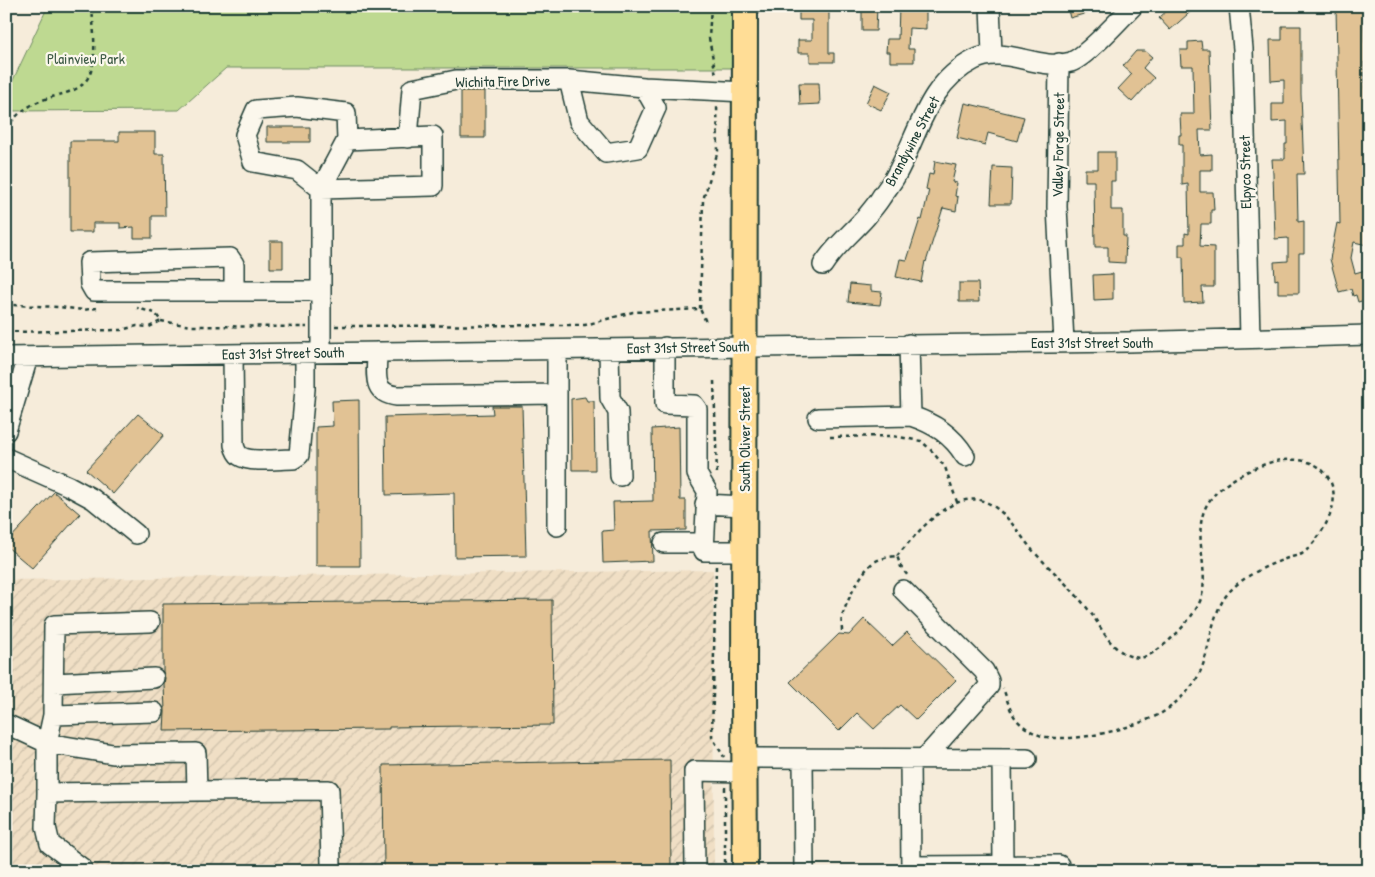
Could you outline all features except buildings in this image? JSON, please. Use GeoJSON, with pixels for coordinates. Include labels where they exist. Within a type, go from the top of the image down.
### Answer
{"type":"FeatureCollection","features":[{"type":"Feature","properties":{"kind":"main road","name":"South Oliver Street"},"geometry":{"type":"LineString","coordinates":[[745,6],[744,551],[738,767],[745,871]]}},
{"type":"Feature","properties":{"kind":"street"},"geometry":{"type":"LineString","coordinates":[[990,6],[992,54],[1051,64],[1072,62],[1088,50],[1133,6]]}},
{"type":"Feature","properties":{"kind":"street","name":"Elpyco Street"},"geometry":{"type":"LineString","coordinates":[[1240,6],[1244,49],[1250,338]]}},
{"type":"Feature","properties":{"kind":"street","name":"Brandywine Street"},"geometry":{"type":"LineString","coordinates":[[823,265],[828,256],[868,215],[895,177],[933,96],[953,74],[974,60],[992,54]]}},
{"type":"Feature","properties":{"kind":"street","name":"Valley Forge Street"},"geometry":{"type":"LineString","coordinates":[[1059,63],[1057,207],[1064,342]]}},
{"type":"Feature","properties":{"kind":"street","name":"Wichita Fire Drive"},"geometry":{"type":"LineString","coordinates":[[408,138],[412,89],[456,80],[569,80],[579,121],[606,153],[638,148],[656,108],[644,87]]}},
{"type":"Feature","properties":{"kind":"street"},"geometry":{"type":"LineString","coordinates":[[569,80],[644,87],[744,92]]}},
{"type":"Feature","properties":{"kind":"street"},"geometry":{"type":"LineString","coordinates":[[233,354],[234,445],[236,452],[251,459],[294,458],[299,456],[305,389],[321,326],[320,189],[347,140],[346,113],[297,107],[256,110],[245,135],[253,162],[297,170],[320,189],[433,186],[433,136],[347,140]]}},
{"type":"Feature","properties":{"kind":"street"},"geometry":{"type":"LineString","coordinates":[[234,291],[234,264],[230,258],[89,262],[90,284],[94,291],[234,291],[321,291]]}},
{"type":"Feature","properties":{"kind":"street","name":"East 31st Street South"},"geometry":{"type":"LineString","coordinates":[[6,357],[1127,342],[1369,336]]}},
{"type":"Feature","properties":{"kind":"street"},"geometry":{"type":"LineString","coordinates":[[909,344],[911,416]]}},
{"type":"Feature","properties":{"kind":"street"},"geometry":{"type":"LineString","coordinates":[[665,347],[665,404],[694,405],[697,409],[697,474],[707,491],[705,504],[710,547]]}},
{"type":"Feature","properties":{"kind":"street"},"geometry":{"type":"LineString","coordinates":[[609,349],[610,398],[618,412],[620,476]]}},
{"type":"Feature","properties":{"kind":"street"},"geometry":{"type":"LineString","coordinates":[[557,350],[557,526]]}},
{"type":"Feature","properties":{"kind":"street"},"geometry":{"type":"LineString","coordinates":[[376,352],[378,385],[382,392],[388,395],[557,394]]}},
{"type":"Feature","properties":{"kind":"street"},"geometry":{"type":"LineString","coordinates":[[6,431],[28,357]]}},
{"type":"Feature","properties":{"kind":"street"},"geometry":{"type":"LineString","coordinates":[[818,418],[911,416],[933,425],[947,434],[965,456]]}},
{"type":"Feature","properties":{"kind":"street"},"geometry":{"type":"LineString","coordinates":[[6,458],[69,486],[93,499],[136,534]]}},
{"type":"Feature","properties":{"kind":"street"},"geometry":{"type":"LineString","coordinates":[[705,504],[744,506]]}},
{"type":"Feature","properties":{"kind":"street"},"geometry":{"type":"LineString","coordinates":[[664,543],[744,551]]}},
{"type":"Feature","properties":{"kind":"street"},"geometry":{"type":"LineString","coordinates":[[907,585],[984,671],[989,681],[989,686],[917,759],[911,868],[1059,865],[1058,871]]}},
{"type":"Feature","properties":{"kind":"street"},"geometry":{"type":"LineString","coordinates":[[82,871],[82,868],[50,844],[46,827],[47,743],[54,715],[54,625],[150,622]]}},
{"type":"Feature","properties":{"kind":"street"},"geometry":{"type":"LineString","coordinates":[[54,683],[154,678]]}},
{"type":"Feature","properties":{"kind":"street"},"geometry":{"type":"LineString","coordinates":[[54,715],[154,712]]}},
{"type":"Feature","properties":{"kind":"street"},"geometry":{"type":"LineString","coordinates":[[6,724],[47,743],[113,754],[196,753],[196,791]]}},
{"type":"Feature","properties":{"kind":"street"},"geometry":{"type":"LineString","coordinates":[[803,758],[804,871]]}},
{"type":"Feature","properties":{"kind":"street"},"geometry":{"type":"LineString","coordinates":[[695,871],[694,771],[803,758],[1027,759]]}},
{"type":"Feature","properties":{"kind":"street"},"geometry":{"type":"LineString","coordinates":[[1002,759],[1003,865]]}},
{"type":"Feature","properties":{"kind":"street"},"geometry":{"type":"LineString","coordinates":[[47,793],[329,790],[331,864]]}},
{"type":"Feature","properties":{"kind":"path"},"geometry":{"type":"LineString","coordinates":[[6,130],[14,118],[28,107],[50,97],[71,92],[81,87],[88,79],[92,69],[92,6]]}},
{"type":"Feature","properties":{"kind":"path"},"geometry":{"type":"LineString","coordinates":[[706,322],[700,309],[703,200],[718,151],[716,68],[709,38],[711,6]]}},
{"type":"Feature","properties":{"kind":"path"},"geometry":{"type":"LineString","coordinates":[[6,302],[13,305],[83,310],[104,308]]}},
{"type":"Feature","properties":{"kind":"path"},"geometry":{"type":"LineString","coordinates":[[130,308],[139,308],[155,313],[161,320],[191,326],[585,325],[633,312],[700,309]]}},
{"type":"Feature","properties":{"kind":"path"},"geometry":{"type":"LineString","coordinates":[[6,332],[121,330],[137,326],[149,327],[161,320]]}},
{"type":"Feature","properties":{"kind":"path"},"geometry":{"type":"LineString","coordinates":[[714,381],[717,475]]}},
{"type":"Feature","properties":{"kind":"path"},"geometry":{"type":"LineString","coordinates":[[830,437],[893,436],[920,441],[930,449],[945,467],[957,502]]}},
{"type":"Feature","properties":{"kind":"path"},"geometry":{"type":"LineString","coordinates":[[842,631],[842,617],[859,582],[874,562],[886,557],[897,556],[926,523],[950,504],[978,500],[995,507],[1075,594],[1091,614],[1108,642],[1124,654],[1140,658],[1156,652],[1174,636],[1194,612],[1202,597],[1202,518],[1208,503],[1221,489],[1254,468],[1278,461],[1295,460],[1309,462],[1323,470],[1330,480],[1334,495],[1333,509],[1314,541],[1303,554],[1268,566],[1247,577],[1230,592],[1218,611],[1201,671],[1193,684],[1162,713],[1142,721],[1092,735],[1068,738],[1045,737],[1034,733],[1020,724],[1010,710],[1001,685]]}},
{"type":"Feature","properties":{"kind":"path"},"geometry":{"type":"LineString","coordinates":[[710,547],[712,737],[724,758],[738,767],[725,871]]}},
{"type":"Feature","properties":{"kind":"path"},"geometry":{"type":"LineString","coordinates":[[897,556],[907,585]]}},
{"type":"Feature","properties":{"kind":"shaded area"},"geometry":{"type":"Polygon","coordinates":[[[713,570],[714,871],[6,871],[6,580],[713,570]]]}},
{"type":"Feature","properties":{"kind":"green space","name":"Plainview Park"},"geometry":{"type":"Polygon","coordinates":[[[48,6],[732,6],[732,68],[226,68],[179,110],[6,111],[6,95],[48,6]]]}}]}
